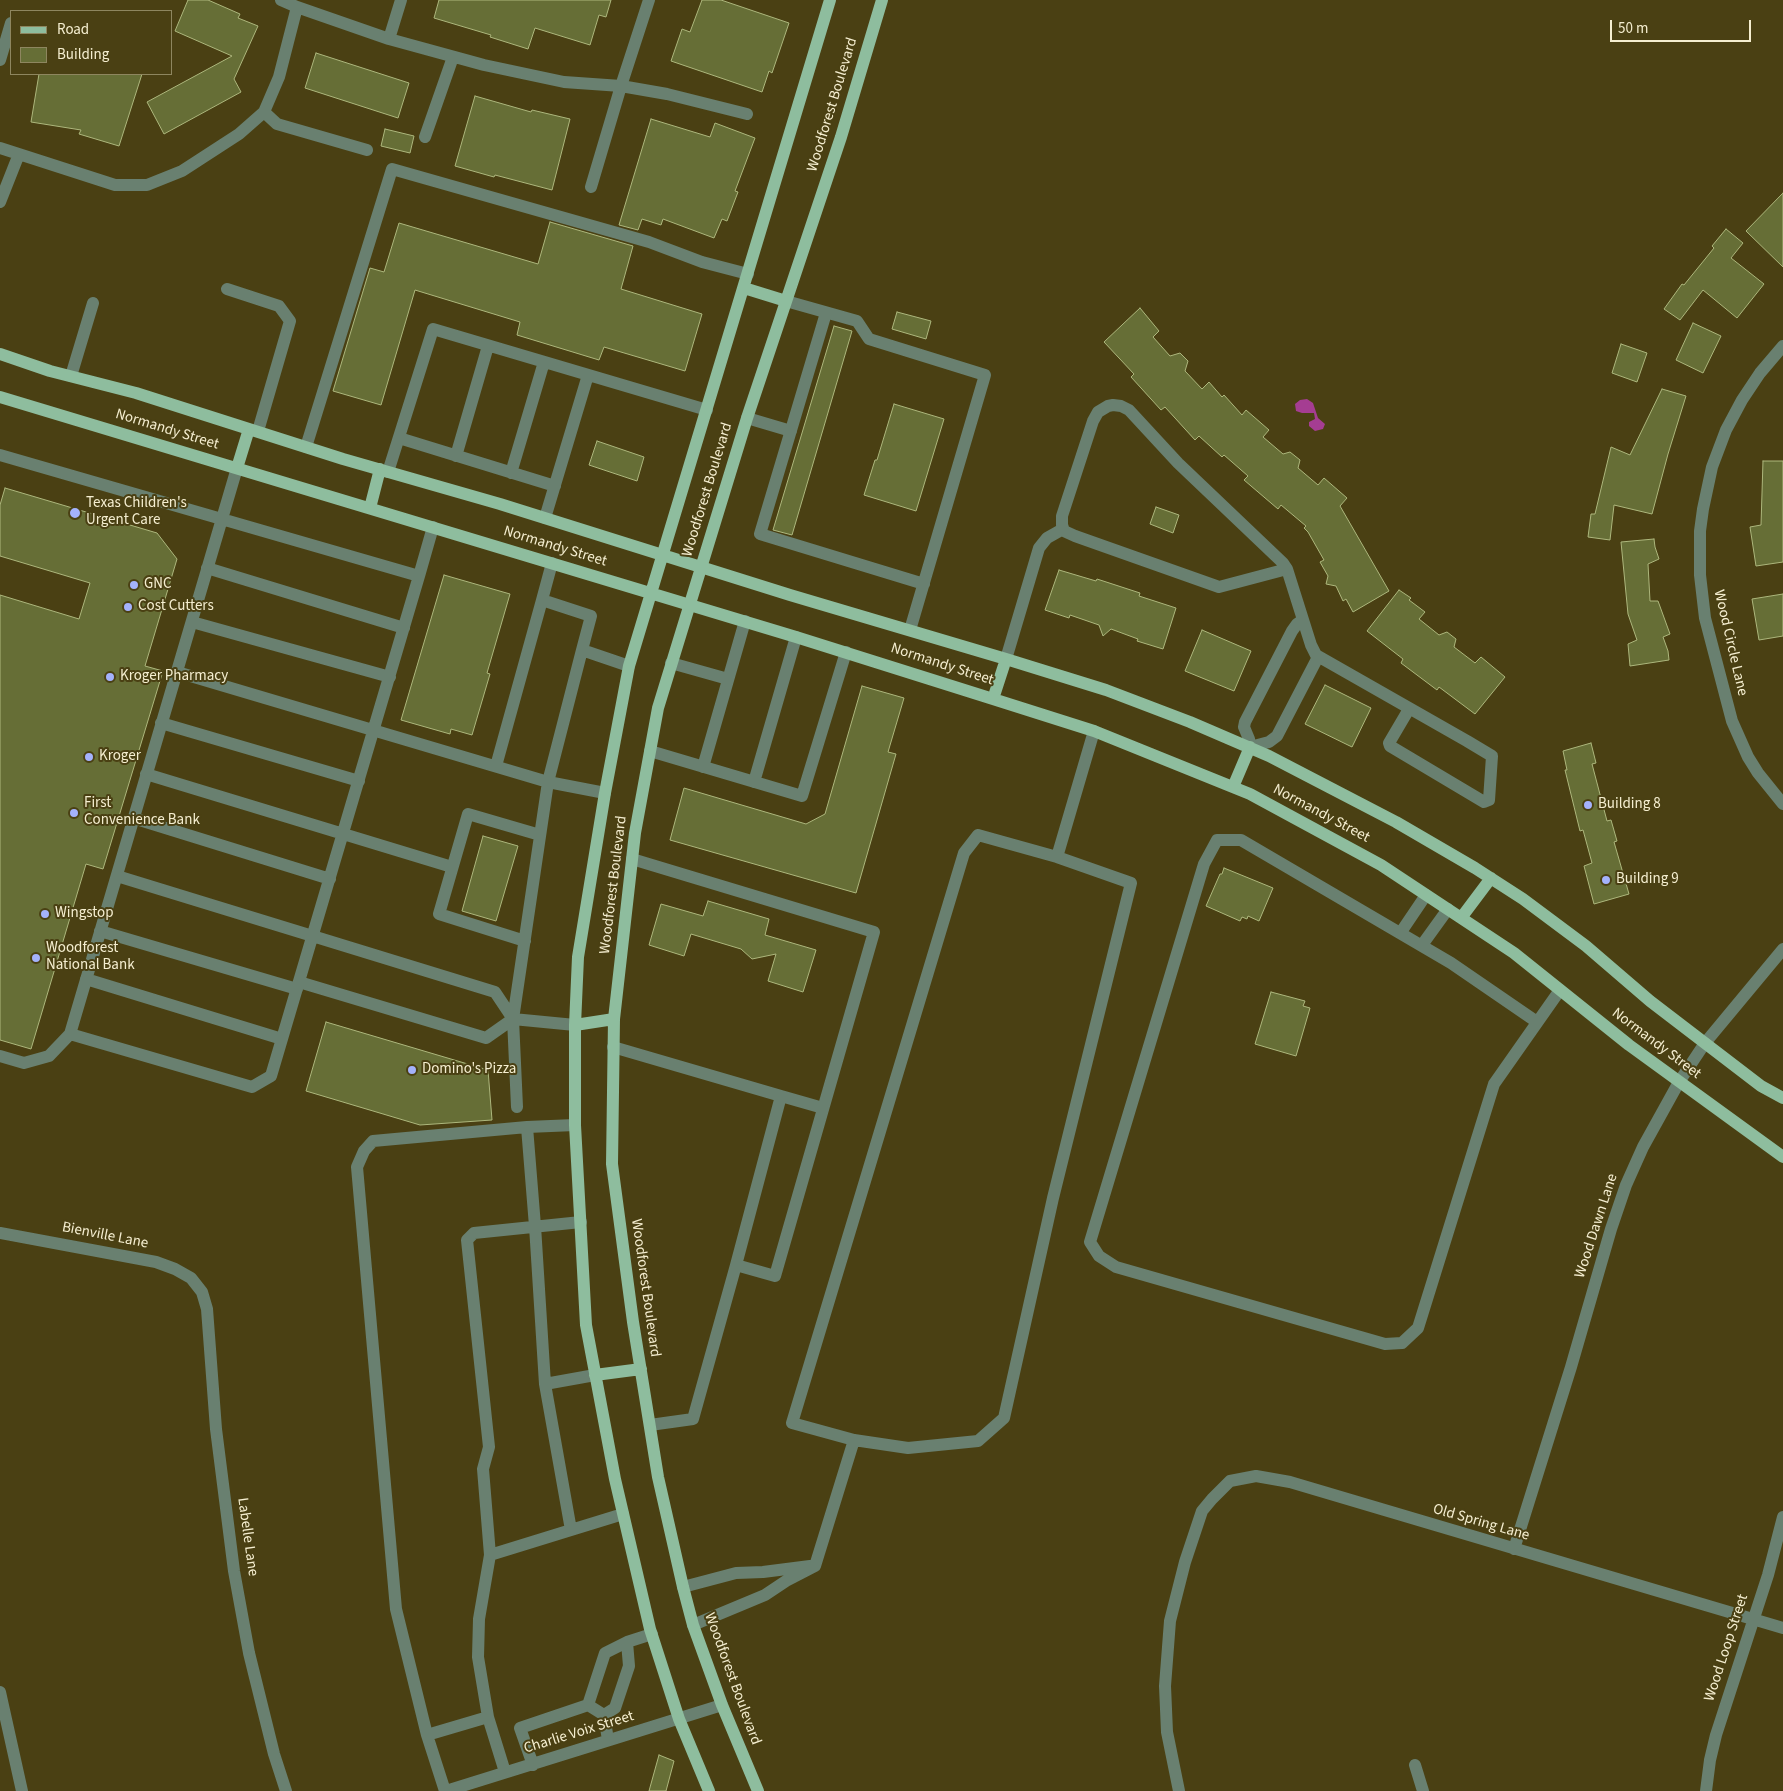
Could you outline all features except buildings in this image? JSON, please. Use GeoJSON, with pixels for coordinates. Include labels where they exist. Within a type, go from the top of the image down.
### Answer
{"type":"FeatureCollection","features":[{"type":"Feature","properties":{"kind":"main road","name":"Woodforest Boulevard"},"geometry":{"type":"LineString","coordinates":[[709,1791],[679,1719],[652,1634],[623,1514],[586,1325],[575,1125],[575,1026],[578,957],[605,793],[629,666],[830,0]]}},
{"type":"Feature","properties":{"kind":"main road","name":"Woodforest Boulevard"},"geometry":{"type":"LineString","coordinates":[[758,1791],[722,1705],[693,1625],[658,1476],[612,1164],[614,1019],[635,833],[658,708],[747,418],[841,137],[882,0]]}},
{"type":"Feature","properties":{"kind":"main road"},"geometry":{"type":"LineString","coordinates":[[744,288],[786,301]]}},
{"type":"Feature","properties":{"kind":"main road","name":"Normandy Street"},"geometry":{"type":"LineString","coordinates":[[0,354],[71,376],[136,393],[306,447],[500,504],[1006,659],[1106,690],[1190,722],[1269,756],[1396,822],[1491,878],[1578,940],[1650,1001],[1762,1086],[1783,1098]]}},
{"type":"Feature","properties":{"kind":"main road","name":"Normandy Street"},"geometry":{"type":"LineString","coordinates":[[0,397],[846,652],[1094,731],[1250,794],[1381,864],[1514,953],[1629,1045],[1783,1157]]}},
{"type":"Feature","properties":{"kind":"main road"},"geometry":{"type":"LineString","coordinates":[[237,468],[253,430]]}},
{"type":"Feature","properties":{"kind":"main road"},"geometry":{"type":"LineString","coordinates":[[370,508],[384,470]]}},
{"type":"Feature","properties":{"kind":"main road"},"geometry":{"type":"LineString","coordinates":[[993,699],[1006,659]]}},
{"type":"Feature","properties":{"kind":"main road"},"geometry":{"type":"LineString","coordinates":[[1233,787],[1250,748]]}},
{"type":"Feature","properties":{"kind":"main road"},"geometry":{"type":"LineString","coordinates":[[1461,918],[1491,878]]}},
{"type":"Feature","properties":{"kind":"main road"},"geometry":{"type":"LineString","coordinates":[[575,1026],[614,1019]]}},
{"type":"Feature","properties":{"kind":"main road"},"geometry":{"type":"LineString","coordinates":[[596,1375],[641,1369]]}},
{"type":"Feature","properties":{"kind":"street"},"geometry":{"type":"LineString","coordinates":[[280,0],[389,39],[484,66],[564,82],[621,86],[667,94],[747,114]]}},
{"type":"Feature","properties":{"kind":"street"},"geometry":{"type":"LineString","coordinates":[[389,39],[401,0]]}},
{"type":"Feature","properties":{"kind":"street"},"geometry":{"type":"LineString","coordinates":[[591,187],[649,0]]}},
{"type":"Feature","properties":{"kind":"street"},"geometry":{"type":"LineString","coordinates":[[0,148],[115,186],[147,184],[182,171],[239,134],[264,112],[279,77],[296,7]]}},
{"type":"Feature","properties":{"kind":"street"},"geometry":{"type":"LineString","coordinates":[[0,60],[10,26]]}},
{"type":"Feature","properties":{"kind":"street"},"geometry":{"type":"LineString","coordinates":[[426,137],[453,57]]}},
{"type":"Feature","properties":{"kind":"street"},"geometry":{"type":"LineString","coordinates":[[264,112],[277,124],[367,150]]}},
{"type":"Feature","properties":{"kind":"street"},"geometry":{"type":"LineString","coordinates":[[0,202],[18,154]]}},
{"type":"Feature","properties":{"kind":"street"},"geometry":{"type":"LineString","coordinates":[[306,447],[392,169],[649,242],[702,262],[748,274]]}},
{"type":"Feature","properties":{"kind":"street"},"geometry":{"type":"LineString","coordinates":[[226,290],[279,306],[290,321],[253,430]]}},
{"type":"Feature","properties":{"kind":"street"},"geometry":{"type":"LineString","coordinates":[[786,301],[857,321],[869,339],[985,375],[910,630]]}},
{"type":"Feature","properties":{"kind":"street"},"geometry":{"type":"LineString","coordinates":[[71,376],[93,303]]}},
{"type":"Feature","properties":{"kind":"street"},"geometry":{"type":"LineString","coordinates":[[826,313],[760,534],[924,584]]}},
{"type":"Feature","properties":{"kind":"street"},"geometry":{"type":"LineString","coordinates":[[384,470],[399,438],[433,329],[707,410]]}},
{"type":"Feature","properties":{"kind":"street"},"geometry":{"type":"LineString","coordinates":[[456,456],[488,346]]}},
{"type":"Feature","properties":{"kind":"street","name":"Wood Circle Lane"},"geometry":{"type":"LineString","coordinates":[[1783,346],[1760,373],[1742,400],[1726,430],[1712,467],[1701,524],[1700,575],[1705,618],[1732,721],[1748,757],[1758,773],[1783,804]]}},
{"type":"Feature","properties":{"kind":"street"},"geometry":{"type":"LineString","coordinates":[[511,473],[544,362]]}},
{"type":"Feature","properties":{"kind":"street"},"geometry":{"type":"LineString","coordinates":[[545,518],[588,375]]}},
{"type":"Feature","properties":{"kind":"street"},"geometry":{"type":"LineString","coordinates":[[1287,569],[1219,587],[1067,533],[1063,529],[1062,516],[1093,421],[1098,412],[1104,408],[1118,405],[1132,412],[1178,463],[1276,555],[1287,569],[1312,648],[1318,657],[1409,708],[1492,756],[1490,800],[1484,802],[1390,746],[1390,741],[1409,708]]}},
{"type":"Feature","properties":{"kind":"street"},"geometry":{"type":"LineString","coordinates":[[747,418],[791,431]]}},
{"type":"Feature","properties":{"kind":"street"},"geometry":{"type":"LineString","coordinates":[[399,438],[554,486]]}},
{"type":"Feature","properties":{"kind":"street"},"geometry":{"type":"LineString","coordinates":[[0,455],[419,576]]}},
{"type":"Feature","properties":{"kind":"street"},"geometry":{"type":"LineString","coordinates":[[0,1056],[24,1063],[49,1056],[70,1034],[237,468]]}},
{"type":"Feature","properties":{"kind":"street"},"geometry":{"type":"LineString","coordinates":[[70,1034],[252,1087],[271,1076],[433,527]]}},
{"type":"Feature","properties":{"kind":"street"},"geometry":{"type":"LineString","coordinates":[[1006,659],[1040,548],[1047,538],[1063,529]]}},
{"type":"Feature","properties":{"kind":"street"},"geometry":{"type":"LineString","coordinates":[[496,766],[552,563]]}},
{"type":"Feature","properties":{"kind":"street"},"geometry":{"type":"LineString","coordinates":[[207,568],[404,628]]}},
{"type":"Feature","properties":{"kind":"street"},"geometry":{"type":"LineString","coordinates":[[517,1107],[514,1020],[540,835],[548,782],[591,616],[542,600]]}},
{"type":"Feature","properties":{"kind":"street"},"geometry":{"type":"LineString","coordinates":[[1303,620],[1292,631],[1245,722],[1244,727],[1249,739],[1250,748],[1269,742],[1277,736],[1318,657]]}},
{"type":"Feature","properties":{"kind":"street"},"geometry":{"type":"LineString","coordinates":[[703,767],[745,621]]}},
{"type":"Feature","properties":{"kind":"street"},"geometry":{"type":"LineString","coordinates":[[192,622],[390,677]]}},
{"type":"Feature","properties":{"kind":"street"},"geometry":{"type":"LineString","coordinates":[[754,782],[796,637]]}},
{"type":"Feature","properties":{"kind":"street"},"geometry":{"type":"LineString","coordinates":[[582,650],[629,666]]}},
{"type":"Feature","properties":{"kind":"street"},"geometry":{"type":"LineString","coordinates":[[650,751],[802,796],[846,652]]}},
{"type":"Feature","properties":{"kind":"street"},"geometry":{"type":"LineString","coordinates":[[671,663],[728,679]]}},
{"type":"Feature","properties":{"kind":"street"},"geometry":{"type":"LineString","coordinates":[[177,672],[548,782],[605,793]]}},
{"type":"Feature","properties":{"kind":"street"},"geometry":{"type":"LineString","coordinates":[[161,723],[358,781]]}},
{"type":"Feature","properties":{"kind":"street"},"geometry":{"type":"LineString","coordinates":[[1057,857],[1094,731]]}},
{"type":"Feature","properties":{"kind":"street"},"geometry":{"type":"LineString","coordinates":[[146,774],[452,868]]}},
{"type":"Feature","properties":{"kind":"street"},"geometry":{"type":"LineString","coordinates":[[525,941],[439,914],[468,814],[540,835]]}},
{"type":"Feature","properties":{"kind":"street"},"geometry":{"type":"LineString","coordinates":[[133,818],[330,879]]}},
{"type":"Feature","properties":{"kind":"street"},"geometry":{"type":"LineString","coordinates":[[978,835],[1057,857],[1131,883],[1053,1198],[1004,1418],[978,1441],[908,1448],[854,1440],[792,1423],[964,853],[978,835]]}},
{"type":"Feature","properties":{"kind":"street"},"geometry":{"type":"LineString","coordinates":[[1537,1022],[1451,963],[1401,932],[1241,840],[1217,840],[1204,864],[1090,1242],[1099,1256],[1116,1267],[1385,1344],[1402,1343],[1418,1328],[1494,1084],[1560,990]]}},
{"type":"Feature","properties":{"kind":"street"},"geometry":{"type":"LineString","coordinates":[[632,859],[874,932],[774,1276],[736,1265]]}},
{"type":"Feature","properties":{"kind":"street"},"geometry":{"type":"LineString","coordinates":[[117,876],[496,992],[514,1020]]}},
{"type":"Feature","properties":{"kind":"street"},"geometry":{"type":"LineString","coordinates":[[1401,932],[1426,895]]}},
{"type":"Feature","properties":{"kind":"street"},"geometry":{"type":"LineString","coordinates":[[1422,945],[1448,909]]}},
{"type":"Feature","properties":{"kind":"street"},"geometry":{"type":"LineString","coordinates":[[100,931],[486,1038],[514,1020],[575,1026]]}},
{"type":"Feature","properties":{"kind":"street","name":"Wood Dawn Lane"},"geometry":{"type":"LineString","coordinates":[[1514,1550],[1571,1367],[1611,1229],[1626,1185],[1643,1147],[1679,1082],[1705,1043],[1783,949]]}},
{"type":"Feature","properties":{"kind":"street"},"geometry":{"type":"LineString","coordinates":[[86,978],[282,1040]]}},
{"type":"Feature","properties":{"kind":"street"},"geometry":{"type":"LineString","coordinates":[[613,1046],[823,1108]]}},
{"type":"Feature","properties":{"kind":"street"},"geometry":{"type":"LineString","coordinates":[[650,1425],[693,1419],[781,1096]]}},
{"type":"Feature","properties":{"kind":"street"},"geometry":{"type":"LineString","coordinates":[[446,1791],[427,1735],[396,1610],[357,1167],[364,1151],[373,1141],[527,1127],[575,1125]]}},
{"type":"Feature","properties":{"kind":"street"},"geometry":{"type":"LineString","coordinates":[[527,1127],[544,1384],[571,1530]]}},
{"type":"Feature","properties":{"kind":"street"},"geometry":{"type":"LineString","coordinates":[[505,1772],[488,1717],[478,1657],[479,1619],[490,1554],[483,1469],[489,1446],[467,1240],[474,1234],[581,1222]]}},
{"type":"Feature","properties":{"kind":"street","name":"Bienville Lane"},"geometry":{"type":"LineString","coordinates":[[0,1232],[156,1262],[176,1269],[191,1278],[197,1286]]}},
{"type":"Feature","properties":{"kind":"street","name":"Labelle Lane"},"geometry":{"type":"LineString","coordinates":[[197,1286],[202,1292],[207,1309],[216,1429],[234,1571],[249,1653],[274,1754],[286,1791]]}},
{"type":"Feature","properties":{"kind":"street"},"geometry":{"type":"LineString","coordinates":[[544,1384],[596,1375]]}},
{"type":"Feature","properties":{"kind":"street"},"geometry":{"type":"LineString","coordinates":[[693,1625],[765,1595],[786,1581],[815,1566],[854,1440]]}},
{"type":"Feature","properties":{"kind":"street","name":"Old Spring Lane"},"geometry":{"type":"LineString","coordinates":[[1179,1791],[1167,1732],[1164,1686],[1170,1621],[1185,1562],[1202,1511],[1230,1481],[1256,1476],[1290,1482],[1514,1550],[1783,1628]]}},
{"type":"Feature","properties":{"kind":"street"},"geometry":{"type":"LineString","coordinates":[[490,1554],[623,1514]]}},
{"type":"Feature","properties":{"kind":"street","name":"Wood Loop Street"},"geometry":{"type":"LineString","coordinates":[[1706,1791],[1710,1760],[1716,1735],[1754,1620],[1783,1517]]}},
{"type":"Feature","properties":{"kind":"street"},"geometry":{"type":"LineString","coordinates":[[683,1587],[736,1573],[763,1572],[798,1566],[815,1566]]}},
{"type":"Feature","properties":{"kind":"street"},"geometry":{"type":"LineString","coordinates":[[588,1706],[604,1652],[652,1634]]}},
{"type":"Feature","properties":{"kind":"street"},"geometry":{"type":"LineString","coordinates":[[604,1715],[615,1708],[629,1666],[627,1642]]}},
{"type":"Feature","properties":{"kind":"street"},"geometry":{"type":"LineString","coordinates":[[0,1692],[22,1791]]}},
{"type":"Feature","properties":{"kind":"street","name":"Charlie Voix Street"},"geometry":{"type":"LineString","coordinates":[[446,1791],[722,1705]]}},
{"type":"Feature","properties":{"kind":"street"},"geometry":{"type":"LineString","coordinates":[[533,1765],[520,1728],[588,1706],[604,1715]]}},
{"type":"Feature","properties":{"kind":"street"},"geometry":{"type":"LineString","coordinates":[[604,1715],[608,1740]]}},
{"type":"Feature","properties":{"kind":"street"},"geometry":{"type":"LineString","coordinates":[[427,1735],[488,1717]]}},
{"type":"Feature","properties":{"kind":"street"},"geometry":{"type":"LineString","coordinates":[[1415,1765],[1423,1791]]}},
{"type":"Feature","properties":{"kind":"shaded area"},"geometry":{"type":"Polygon","coordinates":[[[1307,399],[1313,403],[1318,418],[1325,424],[1323,429],[1315,431],[1309,426],[1309,422],[1315,419],[1314,413],[1296,411],[1295,404],[1300,400],[1307,399]]]}},
{"type":"Feature","properties":{"kind":"place","name":"Texas Children's Urgent Care"},"geometry":{"type":"Point","coordinates":[75,513]}},
{"type":"Feature","properties":{"kind":"place","name":"GNC"},"geometry":{"type":"Point","coordinates":[134,585]}},
{"type":"Feature","properties":{"kind":"place","name":"Cost Cutters"},"geometry":{"type":"Point","coordinates":[128,607]}},
{"type":"Feature","properties":{"kind":"place","name":"Kroger Pharmacy"},"geometry":{"type":"Point","coordinates":[110,677]}},
{"type":"Feature","properties":{"kind":"place","name":"Kroger"},"geometry":{"type":"Point","coordinates":[89,757]}},
{"type":"Feature","properties":{"kind":"place","name":"Building 8"},"geometry":{"type":"Point","coordinates":[1588,805]}},
{"type":"Feature","properties":{"kind":"place","name":"First Convenience Bank"},"geometry":{"type":"Point","coordinates":[74,813]}},
{"type":"Feature","properties":{"kind":"place","name":"Building 9"},"geometry":{"type":"Point","coordinates":[1606,880]}},
{"type":"Feature","properties":{"kind":"place","name":"Wingstop"},"geometry":{"type":"Point","coordinates":[45,914]}},
{"type":"Feature","properties":{"kind":"place","name":"Woodforest National Bank"},"geometry":{"type":"Point","coordinates":[36,958]}},
{"type":"Feature","properties":{"kind":"place","name":"Domino's Pizza"},"geometry":{"type":"Point","coordinates":[412,1070]}}]}
